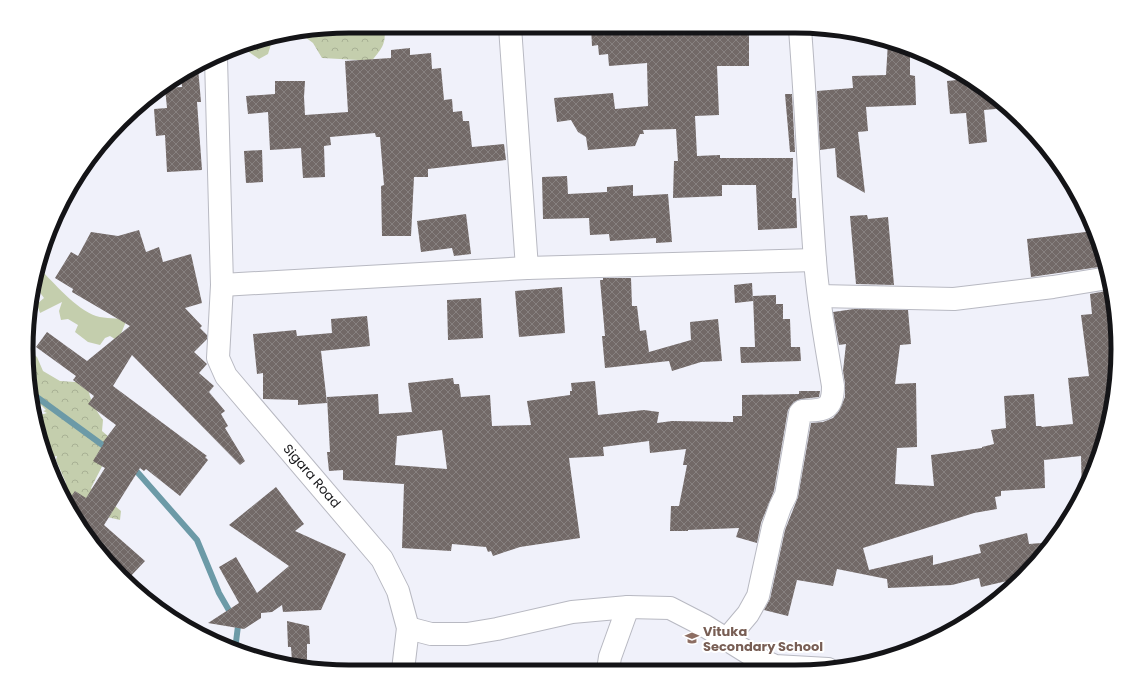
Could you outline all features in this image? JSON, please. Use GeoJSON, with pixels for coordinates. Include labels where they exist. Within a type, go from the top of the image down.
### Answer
{"type":"FeatureCollection","features":[{"type":"Feature","properties":{"kind":"street"},"geometry":{"type":"LineString","coordinates":[[510,33],[527,268]]}},
{"type":"Feature","properties":{"kind":"street"},"geometry":{"type":"LineString","coordinates":[[726,640],[748,614],[758,596],[773,527],[786,495],[800,413],[802,411],[823,410],[828,406],[833,396],[815,260],[807,116],[800,33]]}},
{"type":"Feature","properties":{"kind":"street","name":"Sigara Road"},"geometry":{"type":"LineString","coordinates":[[216,63],[222,285],[218,358],[226,376],[382,559],[398,591],[408,628],[404,665]]}},
{"type":"Feature","properties":{"kind":"street"},"geometry":{"type":"LineString","coordinates":[[222,285],[527,268],[815,260]]}},
{"type":"Feature","properties":{"kind":"street"},"geometry":{"type":"LineString","coordinates":[[819,296],[954,299],[1052,287],[1103,279]]}},
{"type":"Feature","properties":{"kind":"street"},"geometry":{"type":"LineString","coordinates":[[408,628],[431,634],[467,634],[497,629],[572,612],[628,606],[670,608],[705,626],[726,640],[773,665]]}},
{"type":"Feature","properties":{"kind":"street"},"geometry":{"type":"LineString","coordinates":[[609,665],[610,657],[628,606]]}},
{"type":"Feature","properties":{"kind":"green space"},"geometry":{"type":"Polygon","coordinates":[[[349,33],[385,33],[384,42],[380,50],[370,63],[358,60],[322,58],[313,43],[304,37],[349,33]]]}},
{"type":"Feature","properties":{"kind":"green space"},"geometry":{"type":"Polygon","coordinates":[[[271,43],[268,54],[259,59],[246,50],[271,43]]]}},
{"type":"Feature","properties":{"kind":"green space"},"geometry":{"type":"Polygon","coordinates":[[[43,272],[73,302],[88,313],[100,317],[127,319],[118,341],[110,336],[105,338],[100,345],[88,342],[75,332],[78,325],[68,319],[61,320],[59,311],[62,302],[40,313],[37,304],[44,298],[39,290],[43,272]]]}},
{"type":"Feature","properties":{"kind":"green space"},"geometry":{"type":"Polygon","coordinates":[[[33,354],[37,357],[43,371],[60,381],[75,382],[87,379],[92,401],[103,420],[102,431],[109,437],[113,445],[91,488],[102,501],[115,506],[121,511],[120,520],[103,516],[80,515],[65,487],[66,483],[56,460],[57,456],[52,457],[50,451],[40,415],[47,413],[43,411],[46,410],[38,402],[33,354]]]}},
{"type":"Feature","properties":{"kind":"building"},"geometry":{"type":"Polygon","coordinates":[[[591,33],[749,34],[749,66],[717,66],[719,115],[695,116],[697,156],[720,155],[720,158],[793,158],[792,198],[796,198],[797,228],[758,230],[756,185],[722,185],[722,196],[673,198],[674,161],[678,161],[676,129],[643,130],[644,134],[640,134],[635,146],[588,150],[586,137],[578,132],[571,120],[557,122],[554,98],[613,93],[615,109],[648,106],[647,63],[609,66],[608,54],[599,55],[598,45],[592,46],[591,33]]]}},
{"type":"Feature","properties":{"kind":"building"},"geometry":{"type":"Polygon","coordinates":[[[888,47],[910,55],[910,75],[915,76],[916,105],[866,107],[868,131],[858,132],[865,193],[837,177],[835,148],[820,150],[817,91],[853,88],[852,76],[886,75],[888,47]]]}},
{"type":"Feature","properties":{"kind":"building"},"geometry":{"type":"Polygon","coordinates":[[[410,48],[410,55],[431,53],[432,69],[441,68],[444,100],[452,99],[453,112],[462,111],[463,121],[469,121],[472,147],[504,144],[506,160],[428,169],[428,177],[414,177],[411,236],[382,236],[381,186],[384,185],[380,137],[376,137],[375,133],[330,137],[331,145],[324,146],[325,177],[303,178],[301,148],[270,150],[268,112],[248,114],[246,96],[275,94],[275,81],[305,81],[305,115],[348,112],[345,61],[391,58],[391,50],[410,48]]]}},
{"type":"Feature","properties":{"kind":"building"},"geometry":{"type":"Polygon","coordinates":[[[198,71],[201,102],[197,102],[202,170],[167,172],[165,135],[156,136],[154,109],[167,108],[165,92],[171,88],[182,87],[181,81],[198,71]]]}},
{"type":"Feature","properties":{"kind":"building"},"geometry":{"type":"Polygon","coordinates":[[[961,80],[1000,109],[984,110],[987,142],[969,144],[966,113],[950,114],[947,81],[961,80]]]}},
{"type":"Feature","properties":{"kind":"building"},"geometry":{"type":"Polygon","coordinates":[[[785,94],[792,94],[795,152],[790,152],[785,94]]]}},
{"type":"Feature","properties":{"kind":"building"},"geometry":{"type":"Polygon","coordinates":[[[262,150],[263,182],[246,183],[244,151],[262,150]]]}},
{"type":"Feature","properties":{"kind":"building"},"geometry":{"type":"Polygon","coordinates":[[[567,176],[568,194],[607,192],[607,187],[633,185],[633,196],[668,194],[672,242],[656,243],[656,238],[610,241],[609,234],[590,235],[589,218],[543,219],[542,177],[567,176]]]}},
{"type":"Feature","properties":{"kind":"building"},"geometry":{"type":"Polygon","coordinates":[[[466,214],[471,254],[454,256],[452,248],[421,252],[417,221],[466,214]]]}},
{"type":"Feature","properties":{"kind":"building"},"geometry":{"type":"Polygon","coordinates":[[[867,215],[868,219],[888,217],[894,285],[856,284],[850,216],[867,215]]]}},
{"type":"Feature","properties":{"kind":"building"},"geometry":{"type":"Polygon","coordinates":[[[139,230],[146,252],[159,247],[163,262],[191,254],[202,303],[185,308],[202,326],[200,328],[207,335],[207,339],[194,352],[207,364],[199,373],[214,386],[209,392],[225,411],[221,414],[228,426],[225,428],[245,461],[240,465],[132,355],[113,386],[207,456],[205,457],[208,460],[180,496],[146,469],[144,471],[140,468],[104,525],[145,561],[130,576],[111,557],[98,541],[86,525],[70,498],[75,491],[86,498],[105,468],[93,461],[104,443],[103,442],[116,425],[88,404],[94,396],[73,380],[76,376],[36,347],[47,332],[87,361],[130,326],[72,292],[73,289],[55,278],[71,252],[78,256],[91,232],[118,236],[139,230]]]}},
{"type":"Feature","properties":{"kind":"building"},"geometry":{"type":"Polygon","coordinates":[[[1088,232],[1100,267],[1031,277],[1027,239],[1088,232]]]}},
{"type":"Feature","properties":{"kind":"building"},"geometry":{"type":"Polygon","coordinates":[[[603,278],[631,278],[632,306],[637,306],[640,331],[646,330],[649,352],[691,340],[690,322],[718,319],[722,361],[701,362],[672,371],[669,361],[605,368],[602,336],[605,336],[600,280],[603,280],[603,278]]]}},
{"type":"Feature","properties":{"kind":"building"},"geometry":{"type":"Polygon","coordinates":[[[752,283],[753,301],[735,303],[734,285],[752,283]]]}},
{"type":"Feature","properties":{"kind":"building"},"geometry":{"type":"Polygon","coordinates":[[[562,287],[565,333],[519,337],[515,291],[562,287]]]}},
{"type":"Feature","properties":{"kind":"building"},"geometry":{"type":"Polygon","coordinates":[[[1106,291],[1111,349],[1105,411],[1094,451],[1082,481],[1081,456],[1044,460],[1045,488],[1001,491],[1001,496],[995,497],[997,509],[974,513],[863,548],[869,570],[933,555],[933,565],[981,553],[979,545],[1027,533],[1029,544],[1045,543],[1033,557],[1007,583],[1007,581],[981,587],[979,578],[952,585],[888,588],[887,579],[837,569],[833,586],[797,580],[788,616],[764,610],[770,599],[785,530],[798,497],[811,423],[823,422],[833,418],[839,411],[845,397],[843,371],[846,344],[839,345],[833,312],[854,309],[908,310],[911,344],[900,345],[895,384],[916,383],[917,447],[897,448],[895,484],[934,486],[931,455],[982,448],[994,444],[991,430],[1006,428],[1004,396],[1034,394],[1036,426],[1042,427],[1073,424],[1068,378],[1089,376],[1081,315],[1092,314],[1090,294],[1106,291]]]}},
{"type":"Feature","properties":{"kind":"building"},"geometry":{"type":"Polygon","coordinates":[[[776,295],[776,304],[783,304],[783,319],[790,319],[791,347],[800,347],[801,361],[741,363],[740,347],[755,347],[753,296],[776,295]]]}},
{"type":"Feature","properties":{"kind":"building"},"geometry":{"type":"Polygon","coordinates":[[[481,298],[483,338],[448,340],[447,300],[481,298]]]}},
{"type":"Feature","properties":{"kind":"building"},"geometry":{"type":"Polygon","coordinates":[[[367,316],[370,346],[321,351],[327,403],[298,405],[298,400],[263,399],[263,373],[257,374],[253,334],[296,330],[297,336],[332,333],[331,319],[367,316]]]}},
{"type":"Feature","properties":{"kind":"building"},"geometry":{"type":"Polygon","coordinates":[[[453,378],[454,384],[459,384],[461,397],[490,395],[492,426],[531,425],[527,401],[570,395],[570,391],[572,391],[571,383],[595,381],[598,415],[644,410],[659,412],[657,423],[672,421],[733,422],[733,416],[742,416],[742,395],[799,394],[799,391],[820,391],[819,397],[801,399],[794,402],[788,410],[774,491],[761,523],[757,543],[736,537],[739,528],[670,531],[671,506],[679,506],[687,465],[683,465],[686,449],[650,453],[649,441],[603,447],[604,456],[569,458],[580,538],[520,547],[493,556],[491,551],[488,552],[486,547],[452,544],[451,551],[402,548],[404,484],[343,480],[343,470],[329,471],[327,452],[330,452],[327,397],[378,394],[379,414],[412,412],[408,383],[453,378]],[[442,430],[397,436],[395,465],[447,469],[442,430]]]}},
{"type":"Feature","properties":{"kind":"building"},"geometry":{"type":"Polygon","coordinates":[[[276,487],[304,524],[295,531],[346,554],[321,610],[283,612],[282,605],[272,612],[261,613],[261,618],[244,629],[208,623],[239,603],[219,567],[236,557],[257,593],[289,566],[229,525],[276,487]]]}},
{"type":"Feature","properties":{"kind":"building"},"geometry":{"type":"Polygon","coordinates":[[[287,621],[309,626],[310,644],[307,644],[307,661],[292,660],[291,647],[288,647],[287,621]]]}},
{"type":"Feature","properties":{"kind":"waterway"},"geometry":{"type":"LineString","coordinates":[[37,397],[108,449]]}},
{"type":"Feature","properties":{"kind":"waterway"},"geometry":{"type":"LineString","coordinates":[[132,466],[197,540],[219,593],[238,626],[235,644]]}},
{"type":"Feature","properties":{"kind":"place","name":"Vituka Secondary School"},"geometry":{"type":"Point","coordinates":[692,638]}}]}
